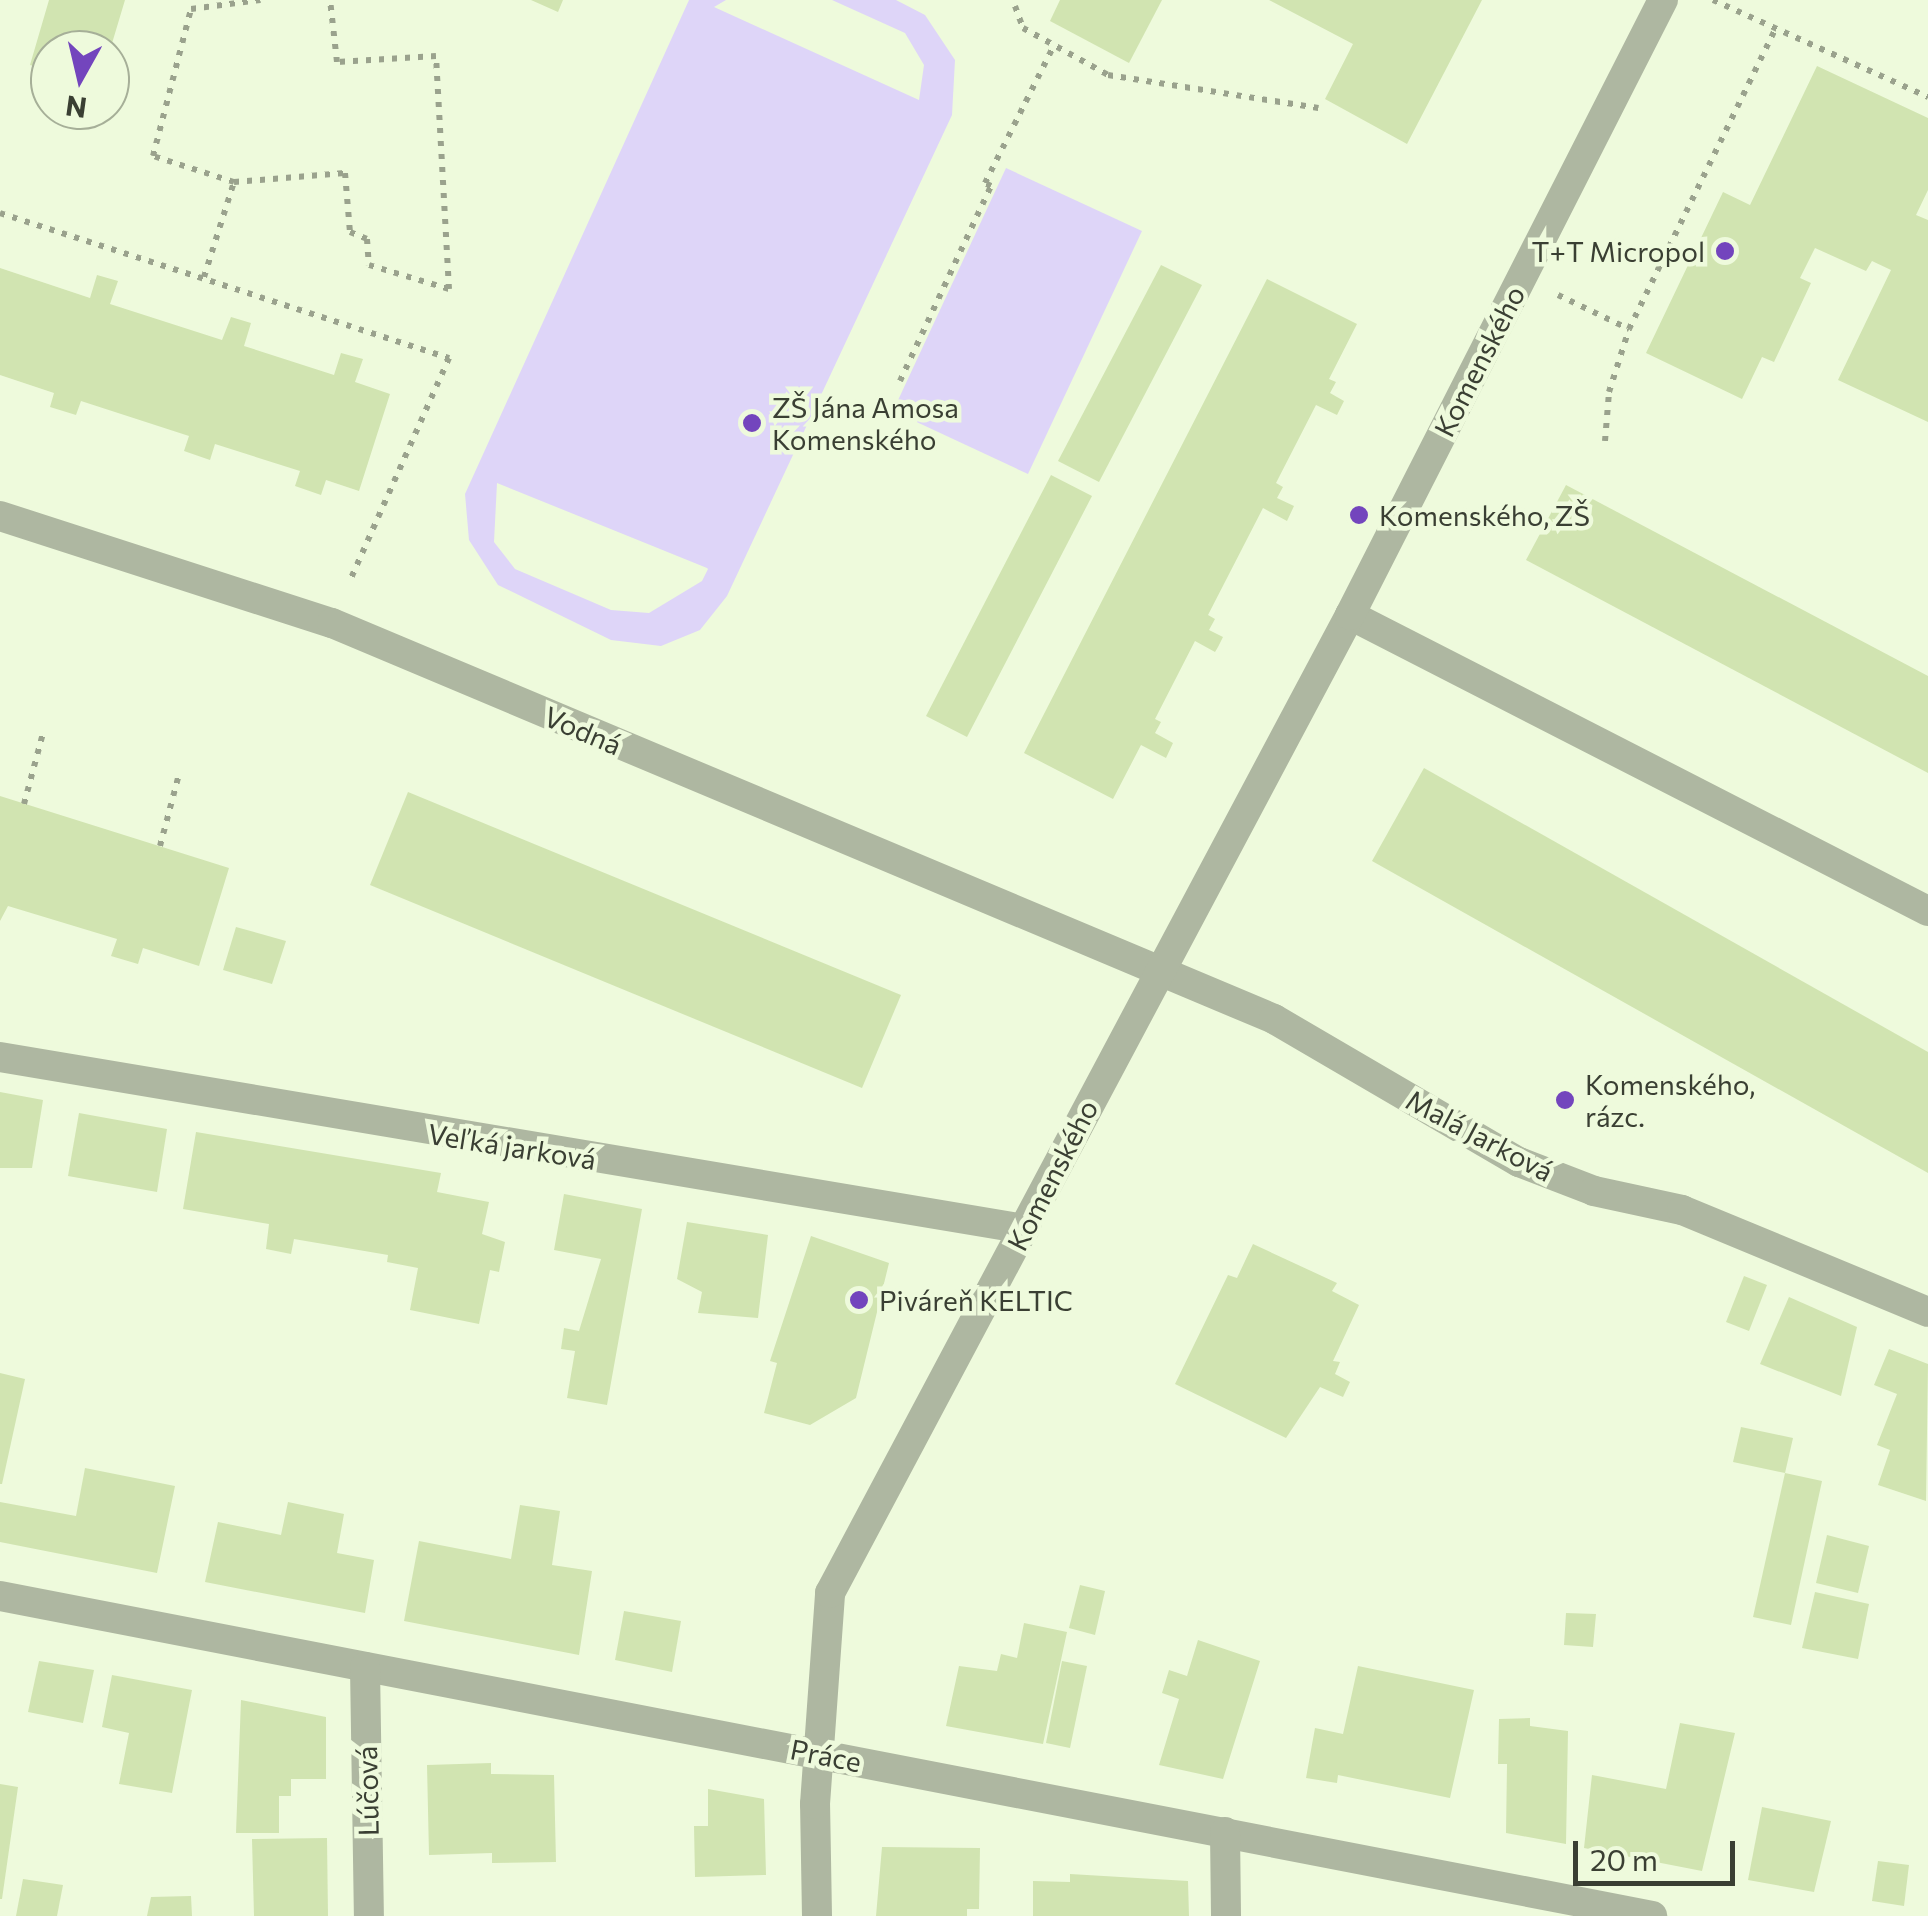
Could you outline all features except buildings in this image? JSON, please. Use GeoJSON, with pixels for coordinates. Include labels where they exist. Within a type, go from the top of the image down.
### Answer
{"type":"FeatureCollection","features":[{"type":"Feature","properties":{"kind":"street","name":"Komenského"},"geometry":{"type":"LineString","coordinates":[[817,1916],[818,1754],[830,1593],[1025,1229],[1156,971],[1350,615],[1663,0]]}},
{"type":"Feature","properties":{"kind":"street","name":"Vodná"},"geometry":{"type":"LineString","coordinates":[[0,516],[332,623],[1156,971]]}},
{"type":"Feature","properties":{"kind":"street"},"geometry":{"type":"LineString","coordinates":[[1350,615],[1928,910]]}},
{"type":"Feature","properties":{"kind":"street","name":"Malá Jarková"},"geometry":{"type":"LineString","coordinates":[[1156,971],[1274,1019],[1519,1162],[1594,1191],[1682,1210],[1928,1312]]}},
{"type":"Feature","properties":{"kind":"street","name":"Veľká jarková"},"geometry":{"type":"LineString","coordinates":[[0,1057],[1025,1229]]}},
{"type":"Feature","properties":{"kind":"street","name":"Práce"},"geometry":{"type":"LineString","coordinates":[[0,1596],[1647,1916]]}},
{"type":"Feature","properties":{"kind":"street","name":"Lúčová"},"geometry":{"type":"LineString","coordinates":[[365,1667],[368,1916]]}},
{"type":"Feature","properties":{"kind":"street"},"geometry":{"type":"LineString","coordinates":[[1224,1832],[1226,1916]]}},
{"type":"Feature","properties":{"kind":"path"},"geometry":{"type":"LineString","coordinates":[[260,0],[191,8],[153,156],[234,182],[345,173],[350,232],[367,239],[369,264],[449,288],[436,56],[337,62],[330,0]]}},
{"type":"Feature","properties":{"kind":"path"},"geometry":{"type":"LineString","coordinates":[[1713,0],[1774,32],[1798,34],[1928,97]]}},
{"type":"Feature","properties":{"kind":"path"},"geometry":{"type":"LineString","coordinates":[[1015,6],[1023,28],[1108,74],[1318,108]]}},
{"type":"Feature","properties":{"kind":"path"},"geometry":{"type":"LineString","coordinates":[[1605,441],[1609,392],[1629,329],[1774,32]]}},
{"type":"Feature","properties":{"kind":"path"},"geometry":{"type":"LineString","coordinates":[[900,381],[991,186],[985,183],[1054,45]]}},
{"type":"Feature","properties":{"kind":"path"},"geometry":{"type":"LineString","coordinates":[[204,278],[234,182]]}},
{"type":"Feature","properties":{"kind":"path"},"geometry":{"type":"LineString","coordinates":[[0,213],[449,358],[332,623]]}},
{"type":"Feature","properties":{"kind":"path"},"geometry":{"type":"LineString","coordinates":[[1522,276],[1629,329]]}},
{"type":"Feature","properties":{"kind":"path"},"geometry":{"type":"LineString","coordinates":[[24,804],[43,733]]}},
{"type":"Feature","properties":{"kind":"path"},"geometry":{"type":"LineString","coordinates":[[160,846],[179,774]]}},
{"type":"Feature","properties":{"kind":"shaded area"},"geometry":{"type":"Polygon","coordinates":[[[689,0],[726,0],[714,7],[919,100],[924,65],[905,33],[832,0],[896,0],[925,15],[955,60],[952,115],[727,596],[700,630],[661,646],[611,640],[498,585],[469,540],[465,494],[689,0]],[[497,483],[494,542],[515,569],[611,610],[649,613],[702,581],[708,569],[497,483]]]}},
{"type":"Feature","properties":{"kind":"shaded area"},"geometry":{"type":"Polygon","coordinates":[[[1006,168],[1142,231],[1028,474],[893,411],[1006,168]]]}},
{"type":"Feature","properties":{"kind":"place","name":"T+T Micropol"},"geometry":{"type":"Point","coordinates":[1725,251]}},
{"type":"Feature","properties":{"kind":"place","name":"ZŠ Jána Amosa Komenského"},"geometry":{"type":"Point","coordinates":[752,423]}},
{"type":"Feature","properties":{"kind":"place","name":"Komenského, ZŠ"},"geometry":{"type":"Point","coordinates":[1359,515]}},
{"type":"Feature","properties":{"kind":"place","name":"Komenského, rázc."},"geometry":{"type":"Point","coordinates":[1565,1100]}},
{"type":"Feature","properties":{"kind":"place","name":"Piváreň KELTIC"},"geometry":{"type":"Point","coordinates":[859,1300]}}]}
